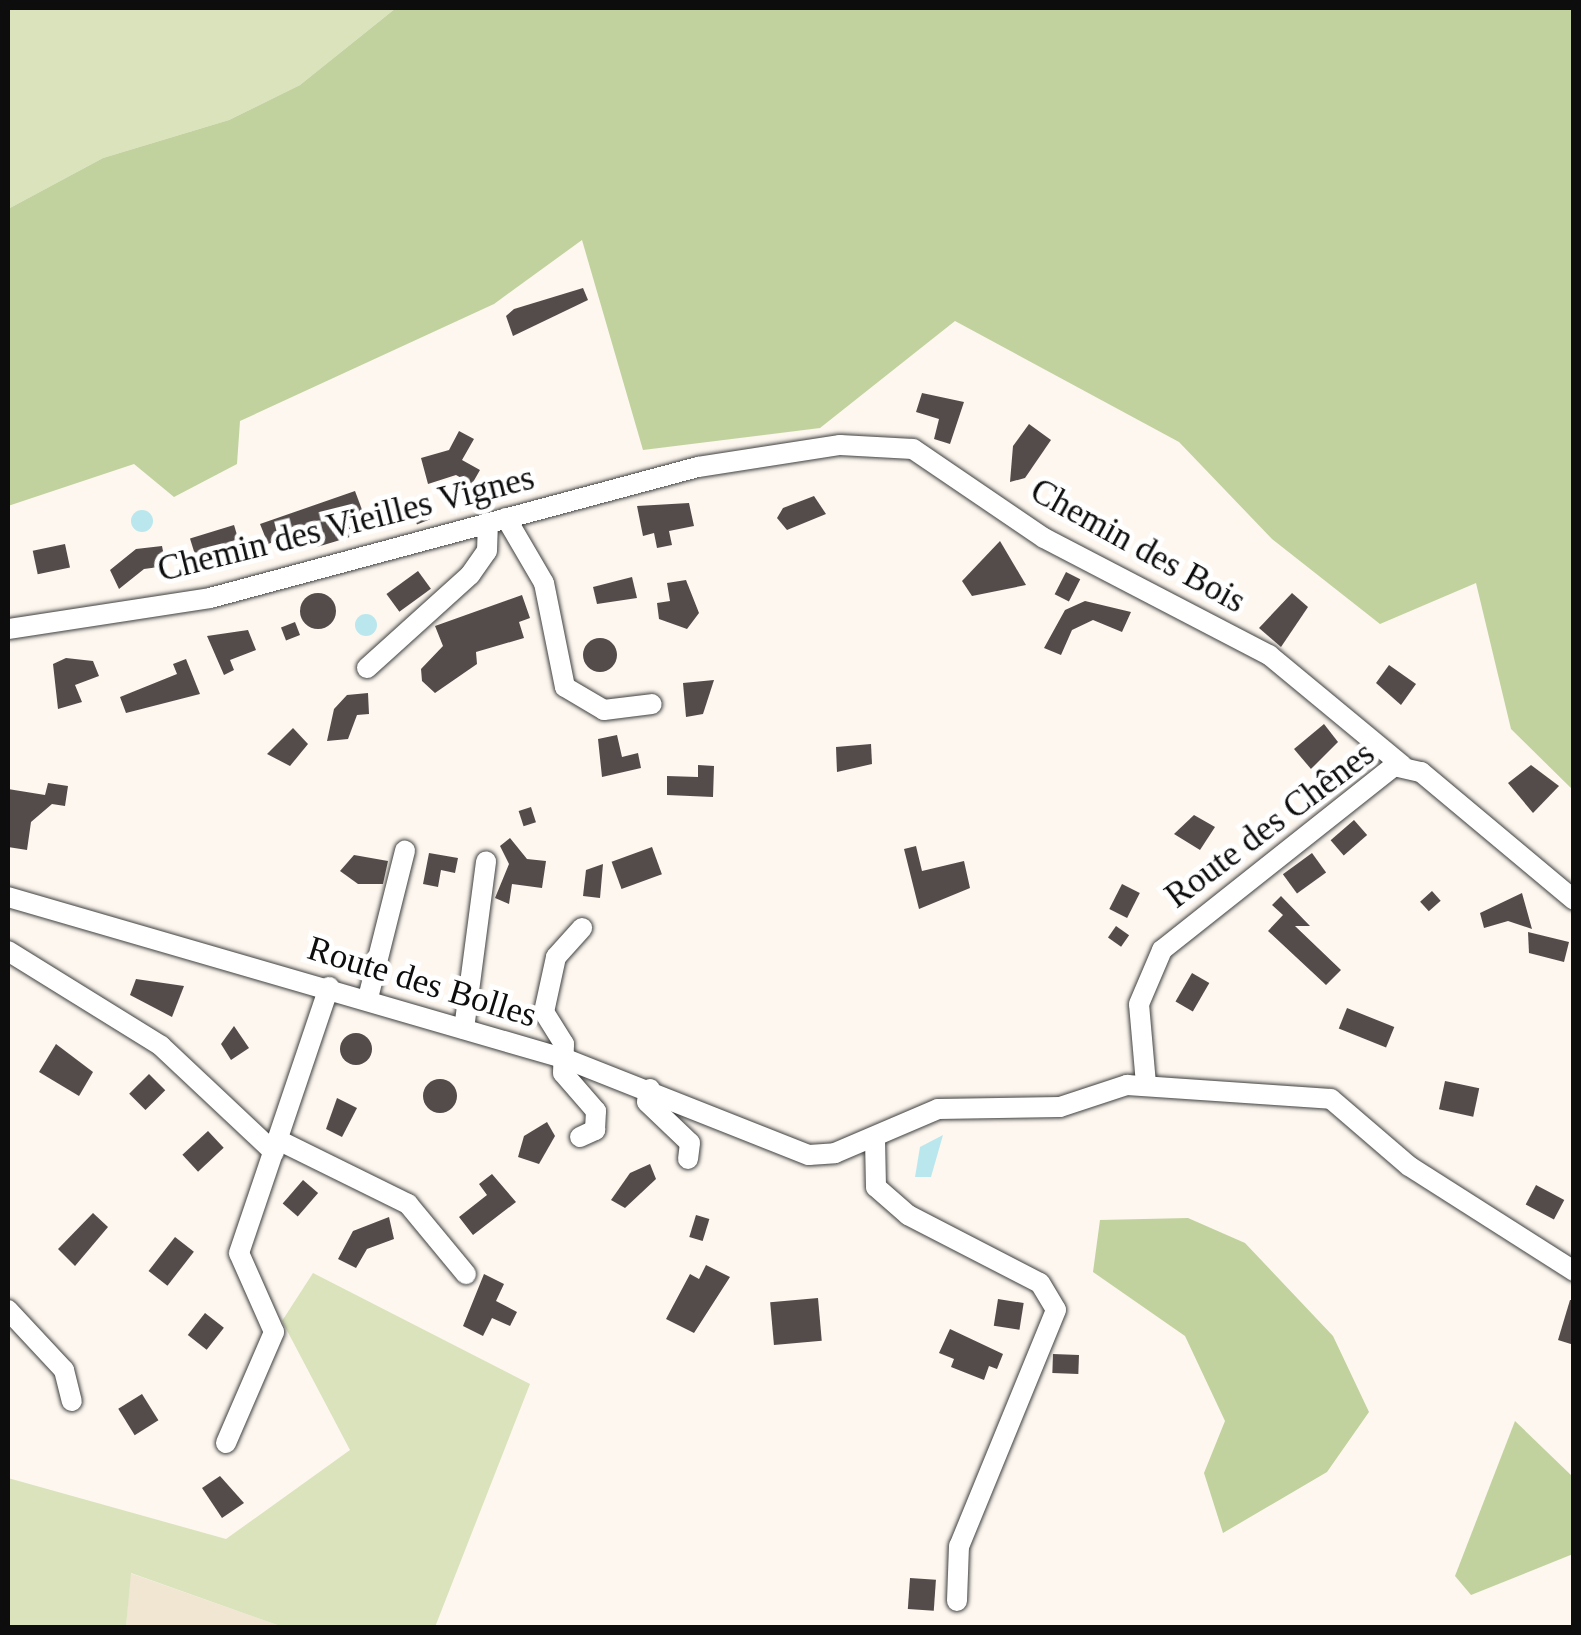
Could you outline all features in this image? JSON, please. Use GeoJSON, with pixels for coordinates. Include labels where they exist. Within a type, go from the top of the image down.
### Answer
{"type":"FeatureCollection","features":[{"type":"Feature","properties":{"kind":"street","name":"Chemin des Bois"},"geometry":{"type":"LineString","coordinates":[[698,467],[840,445],[913,449],[1044,538],[1269,655],[1402,765]]}},
{"type":"Feature","properties":{"kind":"street","name":"Chemin des Vieilles Vignes"},"geometry":{"type":"LineString","coordinates":[[8,629],[210,598],[698,467]]}},
{"type":"Feature","properties":{"kind":"street"},"geometry":{"type":"LineString","coordinates":[[367,668],[470,575],[487,551],[497,520]]}},
{"type":"Feature","properties":{"kind":"street"},"geometry":{"type":"LineString","coordinates":[[497,520],[544,583],[565,688],[604,710],[652,704]]}},
{"type":"Feature","properties":{"kind":"street","name":"Route des Chênes"},"geometry":{"type":"LineString","coordinates":[[1146,1084],[1139,1004],[1162,950],[1402,765],[1574,900]]}},
{"type":"Feature","properties":{"kind":"street"},"geometry":{"type":"LineString","coordinates":[[368,998],[405,852]]}},
{"type":"Feature","properties":{"kind":"street"},"geometry":{"type":"LineString","coordinates":[[464,1029],[486,862]]}},
{"type":"Feature","properties":{"kind":"street","name":"Route des Bolles"},"geometry":{"type":"LineString","coordinates":[[8,897],[368,998],[566,1059],[809,1154],[874,1139]]}},
{"type":"Feature","properties":{"kind":"street"},"geometry":{"type":"LineString","coordinates":[[580,1137],[595,1130],[596,1111],[563,1073],[566,1059],[544,1012],[556,957],[582,928]]}},
{"type":"Feature","properties":{"kind":"street"},"geometry":{"type":"LineString","coordinates":[[8,952],[161,1046],[276,1146],[408,1204],[466,1274]]}},
{"type":"Feature","properties":{"kind":"street"},"geometry":{"type":"LineString","coordinates":[[226,1444],[274,1332],[240,1253],[330,987]]}},
{"type":"Feature","properties":{"kind":"street"},"geometry":{"type":"LineString","coordinates":[[957,1601],[958,1546],[1056,1310],[1040,1283],[908,1215],[876,1186],[874,1139],[938,1109],[1060,1107],[1146,1084],[1332,1100],[1409,1166],[1574,1271]]}},
{"type":"Feature","properties":{"kind":"street"},"geometry":{"type":"LineString","coordinates":[[650,1089],[647,1102],[690,1143],[688,1160]]}},
{"type":"Feature","properties":{"kind":"street"},"geometry":{"type":"LineString","coordinates":[[8,1310],[64,1370],[72,1401]]}},
{"type":"Feature","properties":{"kind":"shaded area"},"geometry":{"type":"Polygon","coordinates":[[[130,1573],[283,1627],[126,1628],[130,1573]]]}},
{"type":"Feature","properties":{"kind":"green space"},"geometry":{"type":"Polygon","coordinates":[[[8,8],[396,8],[300,85],[229,120],[103,158],[8,209],[8,8]]]}},
{"type":"Feature","properties":{"kind":"green space"},"geometry":{"type":"Polygon","coordinates":[[[396,8],[1571,8],[1573,790],[1511,729],[1476,583],[1380,624],[1272,539],[1179,442],[955,321],[820,428],[643,450],[582,240],[494,304],[240,421],[237,464],[174,497],[134,464],[8,506],[8,209],[103,158],[229,120],[300,85],[396,8]]]}},
{"type":"Feature","properties":{"kind":"green space"},"geometry":{"type":"Polygon","coordinates":[[[1188,1218],[1245,1243],[1333,1336],[1369,1412],[1327,1472],[1223,1533],[1204,1473],[1225,1421],[1185,1336],[1093,1272],[1100,1220],[1188,1218]]]}},
{"type":"Feature","properties":{"kind":"green space"},"geometry":{"type":"Polygon","coordinates":[[[313,1273],[530,1384],[435,1627],[283,1627],[131,1573],[126,1627],[8,1627],[8,1478],[226,1539],[350,1450],[282,1321],[313,1273]]]}},
{"type":"Feature","properties":{"kind":"green space"},"geometry":{"type":"Polygon","coordinates":[[[1515,1421],[1573,1477],[1573,1554],[1471,1595],[1455,1576],[1515,1421]]]}},
{"type":"Feature","properties":{"kind":"water"},"geometry":{"type":"Polygon","coordinates":[[[142,510],[150,513],[150,529],[142,532],[134,529],[131,521],[134,513],[142,510]]]}},
{"type":"Feature","properties":{"kind":"water"},"geometry":{"type":"Polygon","coordinates":[[[362,614],[370,614],[377,625],[370,636],[362,636],[355,629],[355,621],[362,614]]]}},
{"type":"Feature","properties":{"kind":"water"},"geometry":{"type":"Polygon","coordinates":[[[943,1135],[931,1177],[915,1177],[920,1147],[943,1135]]]}},
{"type":"Feature","properties":{"kind":"building"},"geometry":{"type":"Polygon","coordinates":[[[583,288],[588,300],[513,336],[506,316],[514,309],[583,288]]]}},
{"type":"Feature","properties":{"kind":"building"},"geometry":{"type":"Polygon","coordinates":[[[922,393],[964,402],[950,444],[934,439],[939,419],[916,412],[922,393]]]}},
{"type":"Feature","properties":{"kind":"building"},"geometry":{"type":"Polygon","coordinates":[[[1029,424],[1051,440],[1025,478],[1010,482],[1013,446],[1029,424]]]}},
{"type":"Feature","properties":{"kind":"building"},"geometry":{"type":"Polygon","coordinates":[[[459,431],[474,439],[462,460],[480,470],[472,484],[456,475],[428,484],[421,458],[449,450],[459,431]]]}},
{"type":"Feature","properties":{"kind":"building"},"geometry":{"type":"Polygon","coordinates":[[[355,491],[370,531],[317,547],[310,529],[268,544],[260,524],[355,491]]]}},
{"type":"Feature","properties":{"kind":"building"},"geometry":{"type":"Polygon","coordinates":[[[814,496],[826,514],[787,530],[777,518],[783,508],[814,496]]]}},
{"type":"Feature","properties":{"kind":"building"},"geometry":{"type":"Polygon","coordinates":[[[421,497],[430,519],[417,524],[408,502],[421,497]]]}},
{"type":"Feature","properties":{"kind":"building"},"geometry":{"type":"Polygon","coordinates":[[[689,503],[694,526],[669,531],[672,545],[657,548],[654,533],[643,536],[637,506],[689,503]]]}},
{"type":"Feature","properties":{"kind":"building"},"geometry":{"type":"Polygon","coordinates":[[[234,525],[240,545],[196,559],[190,538],[234,525]]]}},
{"type":"Feature","properties":{"kind":"building"},"geometry":{"type":"Polygon","coordinates":[[[1000,541],[1026,585],[972,596],[962,581],[1000,541]]]}},
{"type":"Feature","properties":{"kind":"building"},"geometry":{"type":"Polygon","coordinates":[[[65,544],[70,567],[38,574],[33,551],[65,544]]]}},
{"type":"Feature","properties":{"kind":"building"},"geometry":{"type":"Polygon","coordinates":[[[162,546],[166,566],[144,569],[119,589],[110,570],[136,549],[162,546]]]}},
{"type":"Feature","properties":{"kind":"building"},"geometry":{"type":"Polygon","coordinates":[[[418,571],[431,589],[399,612],[386,594],[418,571]]]}},
{"type":"Feature","properties":{"kind":"building"},"geometry":{"type":"Polygon","coordinates":[[[1066,572],[1080,579],[1069,602],[1055,594],[1066,572]]]}},
{"type":"Feature","properties":{"kind":"building"},"geometry":{"type":"Polygon","coordinates":[[[632,577],[637,598],[597,604],[593,587],[632,577]]]}},
{"type":"Feature","properties":{"kind":"building"},"geometry":{"type":"Polygon","coordinates":[[[686,580],[699,613],[687,629],[659,619],[657,603],[670,601],[667,583],[686,580]]]}},
{"type":"Feature","properties":{"kind":"building"},"geometry":{"type":"Polygon","coordinates":[[[318,593],[330,599],[336,611],[330,623],[318,629],[306,623],[300,611],[306,599],[318,593]]]}},
{"type":"Feature","properties":{"kind":"building"},"geometry":{"type":"Polygon","coordinates":[[[1292,593],[1308,607],[1281,647],[1259,628],[1292,593]]]}},
{"type":"Feature","properties":{"kind":"building"},"geometry":{"type":"Polygon","coordinates":[[[522,595],[530,618],[519,622],[524,638],[476,652],[477,664],[435,693],[422,681],[421,669],[443,646],[435,626],[522,595]]]}},
{"type":"Feature","properties":{"kind":"building"},"geometry":{"type":"Polygon","coordinates":[[[1085,601],[1131,612],[1122,632],[1093,620],[1072,630],[1061,655],[1044,648],[1065,610],[1085,601]]]}},
{"type":"Feature","properties":{"kind":"building"},"geometry":{"type":"Polygon","coordinates":[[[295,622],[300,635],[286,640],[281,627],[295,622]]]}},
{"type":"Feature","properties":{"kind":"building"},"geometry":{"type":"Polygon","coordinates":[[[248,630],[256,650],[230,660],[234,670],[224,675],[207,636],[248,630]]]}},
{"type":"Feature","properties":{"kind":"building"},"geometry":{"type":"Polygon","coordinates":[[[600,638],[612,643],[617,655],[612,667],[600,672],[588,667],[583,655],[588,643],[600,638]]]}},
{"type":"Feature","properties":{"kind":"building"},"geometry":{"type":"Polygon","coordinates":[[[66,658],[93,661],[99,676],[75,685],[82,702],[58,709],[53,664],[66,658]]]}},
{"type":"Feature","properties":{"kind":"building"},"geometry":{"type":"Polygon","coordinates":[[[186,659],[200,694],[126,713],[120,697],[177,674],[173,664],[186,659]]]}},
{"type":"Feature","properties":{"kind":"building"},"geometry":{"type":"Polygon","coordinates":[[[1389,665],[1416,684],[1401,705],[1376,683],[1389,665]]]}},
{"type":"Feature","properties":{"kind":"building"},"geometry":{"type":"Polygon","coordinates":[[[714,680],[703,714],[686,717],[683,683],[714,680]]]}},
{"type":"Feature","properties":{"kind":"building"},"geometry":{"type":"Polygon","coordinates":[[[368,693],[369,714],[357,715],[348,739],[327,741],[334,709],[347,695],[368,693]]]}},
{"type":"Feature","properties":{"kind":"building"},"geometry":{"type":"Polygon","coordinates":[[[1324,724],[1338,742],[1311,769],[1294,749],[1324,724]]]}},
{"type":"Feature","properties":{"kind":"building"},"geometry":{"type":"Polygon","coordinates":[[[293,728],[308,744],[290,766],[267,754],[293,728]]]}},
{"type":"Feature","properties":{"kind":"building"},"geometry":{"type":"Polygon","coordinates":[[[617,735],[622,757],[638,753],[641,768],[602,777],[598,739],[617,735]]]}},
{"type":"Feature","properties":{"kind":"building"},"geometry":{"type":"Polygon","coordinates":[[[871,744],[872,764],[837,772],[836,747],[871,744]]]}},
{"type":"Feature","properties":{"kind":"building"},"geometry":{"type":"Polygon","coordinates":[[[698,765],[714,766],[713,797],[667,795],[667,776],[698,777],[698,765]]]}},
{"type":"Feature","properties":{"kind":"building"},"geometry":{"type":"Polygon","coordinates":[[[1531,765],[1559,786],[1533,813],[1508,783],[1531,765]]]}},
{"type":"Feature","properties":{"kind":"building"},"geometry":{"type":"Polygon","coordinates":[[[48,783],[68,786],[65,806],[52,804],[31,822],[27,850],[8,847],[8,789],[45,795],[48,783]]]}},
{"type":"Feature","properties":{"kind":"building"},"geometry":{"type":"Polygon","coordinates":[[[531,807],[536,822],[524,826],[519,811],[531,807]]]}},
{"type":"Feature","properties":{"kind":"building"},"geometry":{"type":"Polygon","coordinates":[[[1194,815],[1215,827],[1200,850],[1174,834],[1194,815]]]}},
{"type":"Feature","properties":{"kind":"building"},"geometry":{"type":"Polygon","coordinates":[[[1354,820],[1367,835],[1344,855],[1331,840],[1354,820]]]}},
{"type":"Feature","properties":{"kind":"building"},"geometry":{"type":"Polygon","coordinates":[[[510,838],[527,859],[546,861],[542,888],[512,884],[509,904],[495,898],[509,864],[500,846],[510,838]]]}},
{"type":"Feature","properties":{"kind":"building"},"geometry":{"type":"Polygon","coordinates":[[[916,846],[922,871],[964,861],[970,888],[919,909],[904,849],[916,846]]]}},
{"type":"Feature","properties":{"kind":"building"},"geometry":{"type":"Polygon","coordinates":[[[652,847],[662,874],[622,889],[612,862],[652,847]]]}},
{"type":"Feature","properties":{"kind":"building"},"geometry":{"type":"Polygon","coordinates":[[[429,853],[458,858],[455,873],[441,870],[438,887],[423,884],[429,853]]]}},
{"type":"Feature","properties":{"kind":"building"},"geometry":{"type":"Polygon","coordinates":[[[1312,853],[1326,872],[1297,894],[1283,874],[1312,853]]]}},
{"type":"Feature","properties":{"kind":"building"},"geometry":{"type":"Polygon","coordinates":[[[354,855],[388,861],[383,884],[358,884],[340,871],[354,855]]]}},
{"type":"Feature","properties":{"kind":"building"},"geometry":{"type":"Polygon","coordinates":[[[603,864],[600,898],[583,896],[586,870],[603,864]]]}},
{"type":"Feature","properties":{"kind":"building"},"geometry":{"type":"Polygon","coordinates":[[[1122,884],[1140,893],[1127,918],[1109,909],[1122,884]]]}},
{"type":"Feature","properties":{"kind":"building"},"geometry":{"type":"Polygon","coordinates":[[[1432,891],[1441,901],[1429,911],[1420,902],[1432,891]]]}},
{"type":"Feature","properties":{"kind":"building"},"geometry":{"type":"Polygon","coordinates":[[[1522,893],[1532,929],[1508,921],[1484,928],[1480,913],[1522,893]]]}},
{"type":"Feature","properties":{"kind":"building"},"geometry":{"type":"Polygon","coordinates":[[[1281,896],[1310,926],[1295,926],[1341,970],[1326,985],[1268,931],[1283,915],[1272,905],[1281,896]]]}},
{"type":"Feature","properties":{"kind":"building"},"geometry":{"type":"Polygon","coordinates":[[[1116,926],[1129,935],[1121,947],[1108,937],[1116,926]]]}},
{"type":"Feature","properties":{"kind":"building"},"geometry":{"type":"Polygon","coordinates":[[[1528,932],[1569,942],[1564,962],[1529,953],[1528,932]]]}},
{"type":"Feature","properties":{"kind":"building"},"geometry":{"type":"Polygon","coordinates":[[[1192,973],[1209,983],[1193,1012],[1176,1002],[1192,973]]]}},
{"type":"Feature","properties":{"kind":"building"},"geometry":{"type":"Polygon","coordinates":[[[136,979],[184,986],[172,1017],[130,995],[136,979]]]}},
{"type":"Feature","properties":{"kind":"building"},"geometry":{"type":"Polygon","coordinates":[[[1347,1008],[1394,1027],[1386,1048],[1339,1028],[1347,1008]]]}},
{"type":"Feature","properties":{"kind":"building"},"geometry":{"type":"Polygon","coordinates":[[[234,1026],[249,1048],[231,1060],[221,1044],[234,1026]]]}},
{"type":"Feature","properties":{"kind":"building"},"geometry":{"type":"Polygon","coordinates":[[[356,1033],[368,1037],[372,1049],[368,1061],[356,1065],[344,1061],[340,1049],[344,1037],[356,1033]]]}},
{"type":"Feature","properties":{"kind":"building"},"geometry":{"type":"Polygon","coordinates":[[[56,1044],[93,1072],[79,1096],[39,1072],[56,1044]]]}},
{"type":"Feature","properties":{"kind":"building"},"geometry":{"type":"Polygon","coordinates":[[[149,1074],[165,1090],[145,1110],[129,1094],[149,1074]]]}},
{"type":"Feature","properties":{"kind":"building"},"geometry":{"type":"Polygon","coordinates":[[[440,1079],[452,1084],[457,1096],[452,1108],[440,1113],[428,1108],[423,1096],[428,1084],[440,1079]]]}},
{"type":"Feature","properties":{"kind":"building"},"geometry":{"type":"Polygon","coordinates":[[[1445,1081],[1479,1088],[1473,1117],[1439,1109],[1445,1081]]]}},
{"type":"Feature","properties":{"kind":"building"},"geometry":{"type":"Polygon","coordinates":[[[337,1098],[357,1108],[342,1137],[326,1129],[337,1098]]]}},
{"type":"Feature","properties":{"kind":"building"},"geometry":{"type":"Polygon","coordinates":[[[547,1122],[555,1136],[539,1164],[518,1157],[524,1136],[547,1122]]]}},
{"type":"Feature","properties":{"kind":"building"},"geometry":{"type":"Polygon","coordinates":[[[208,1131],[224,1148],[198,1172],[182,1155],[208,1131]]]}},
{"type":"Feature","properties":{"kind":"building"},"geometry":{"type":"Polygon","coordinates":[[[650,1164],[656,1179],[625,1208],[611,1200],[630,1173],[650,1164]]]}},
{"type":"Feature","properties":{"kind":"building"},"geometry":{"type":"Polygon","coordinates":[[[492,1174],[516,1202],[473,1235],[459,1217],[487,1195],[479,1184],[492,1174]]]}},
{"type":"Feature","properties":{"kind":"building"},"geometry":{"type":"Polygon","coordinates":[[[303,1180],[318,1193],[298,1217],[283,1203],[303,1180]]]}},
{"type":"Feature","properties":{"kind":"building"},"geometry":{"type":"Polygon","coordinates":[[[1536,1185],[1564,1200],[1554,1219],[1526,1204],[1536,1185]]]}},
{"type":"Feature","properties":{"kind":"building"},"geometry":{"type":"Polygon","coordinates":[[[93,1213],[108,1227],[75,1266],[58,1249],[93,1213]]]}},
{"type":"Feature","properties":{"kind":"building"},"geometry":{"type":"Polygon","coordinates":[[[696,1215],[709,1219],[703,1241],[689,1237],[696,1215]]]}},
{"type":"Feature","properties":{"kind":"building"},"geometry":{"type":"Polygon","coordinates":[[[389,1217],[394,1239],[367,1249],[356,1268],[338,1259],[353,1231],[389,1217]]]}},
{"type":"Feature","properties":{"kind":"building"},"geometry":{"type":"Polygon","coordinates":[[[175,1237],[194,1252],[167,1286],[149,1271],[175,1237]]]}},
{"type":"Feature","properties":{"kind":"building"},"geometry":{"type":"Polygon","coordinates":[[[706,1265],[730,1277],[694,1333],[666,1319],[690,1274],[699,1279],[706,1265]]]}},
{"type":"Feature","properties":{"kind":"building"},"geometry":{"type":"Polygon","coordinates":[[[484,1274],[504,1284],[496,1301],[517,1312],[510,1326],[492,1318],[483,1336],[463,1326],[484,1274]]]}},
{"type":"Feature","properties":{"kind":"building"},"geometry":{"type":"Polygon","coordinates":[[[818,1298],[822,1341],[774,1345],[770,1302],[818,1298]]]}},
{"type":"Feature","properties":{"kind":"building"},"geometry":{"type":"Polygon","coordinates":[[[998,1299],[1024,1303],[1019,1330],[994,1326],[998,1299]]]}},
{"type":"Feature","properties":{"kind":"building"},"geometry":{"type":"Polygon","coordinates":[[[1570,1300],[1574,1300],[1574,1345],[1558,1340],[1570,1300]]]}},
{"type":"Feature","properties":{"kind":"building"},"geometry":{"type":"Polygon","coordinates":[[[205,1313],[224,1328],[207,1350],[188,1335],[205,1313]]]}},
{"type":"Feature","properties":{"kind":"building"},"geometry":{"type":"Polygon","coordinates":[[[950,1329],[1003,1354],[997,1369],[989,1366],[984,1380],[951,1367],[954,1359],[939,1353],[950,1329]]]}},
{"type":"Feature","properties":{"kind":"building"},"geometry":{"type":"Polygon","coordinates":[[[1053,1354],[1079,1355],[1078,1374],[1052,1373],[1053,1354]]]}},
{"type":"Feature","properties":{"kind":"building"},"geometry":{"type":"Polygon","coordinates":[[[142,1394],[158,1420],[135,1435],[118,1409],[142,1394]]]}},
{"type":"Feature","properties":{"kind":"building"},"geometry":{"type":"Polygon","coordinates":[[[220,1476],[244,1503],[222,1518],[202,1488],[220,1476]]]}},
{"type":"Feature","properties":{"kind":"building"},"geometry":{"type":"Polygon","coordinates":[[[910,1578],[936,1580],[934,1611],[908,1609],[910,1578]]]}}]}
